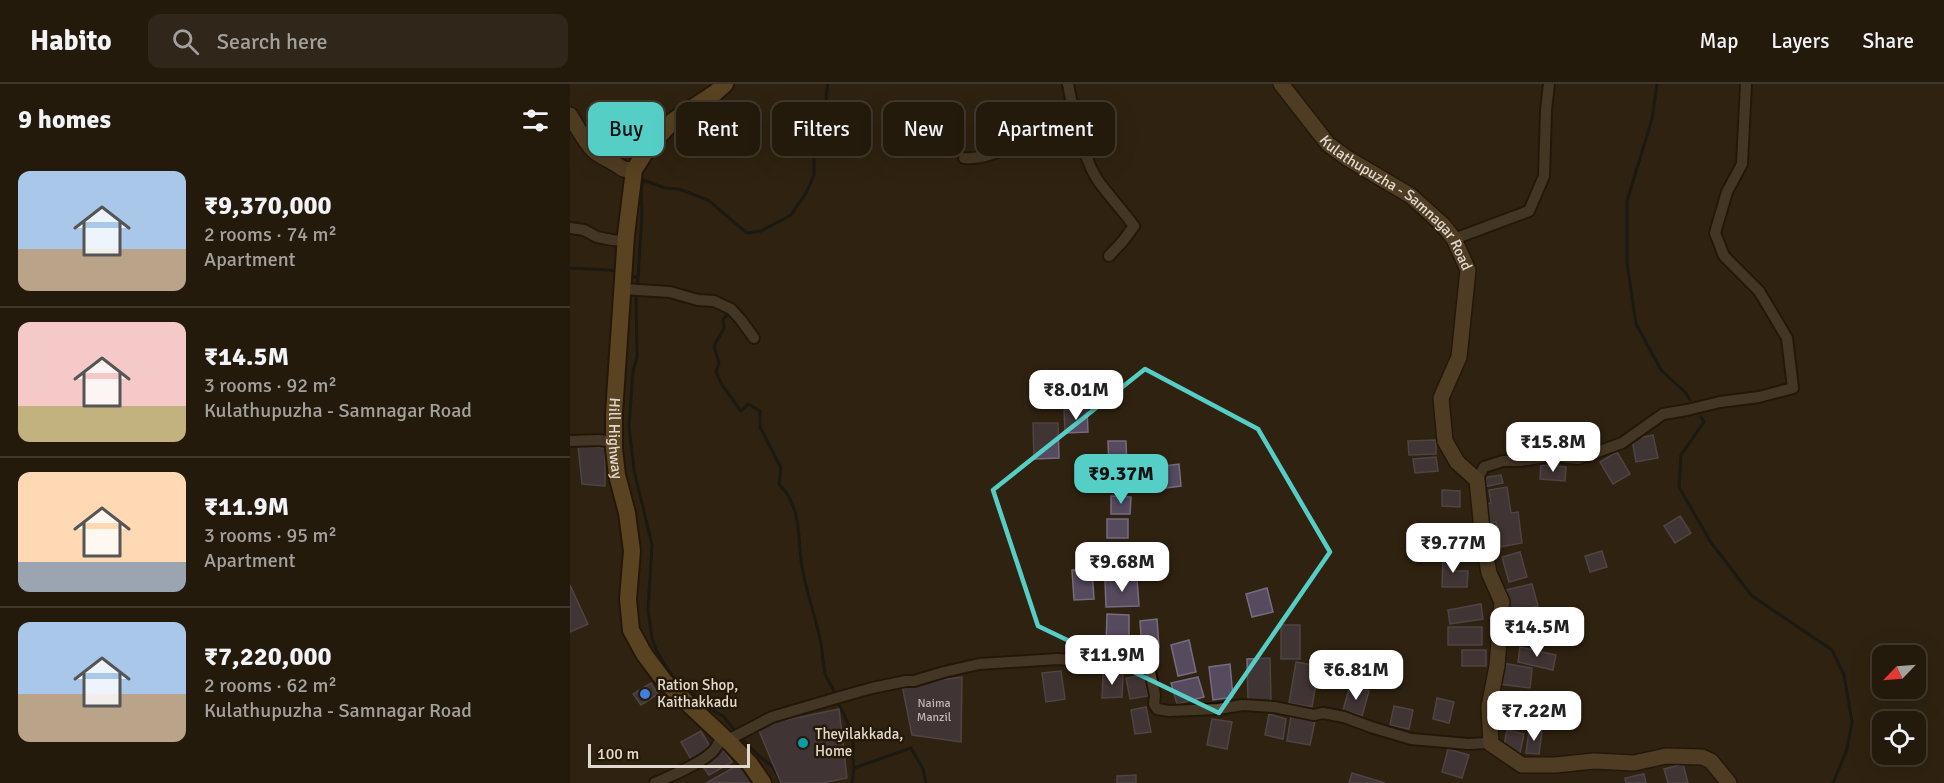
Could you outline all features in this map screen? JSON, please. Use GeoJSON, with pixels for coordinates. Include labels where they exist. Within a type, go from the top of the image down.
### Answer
{"type":"FeatureCollection","features":[{"type":"Feature","properties":{"kind":"main road","name":"Hill Highway"},"geometry":{"type":"LineString","coordinates":[[725,84],[673,121],[648,148],[634,170],[625,241],[614,442],[617,475],[627,513],[632,551],[628,599],[631,630],[644,654],[665,681],[750,764],[763,783]]}},
{"type":"Feature","properties":{"kind":"main road","name":"Kulathupuzha - Samnagar Road"},"geometry":{"type":"LineString","coordinates":[[1281,84],[1328,144],[1411,196],[1443,225],[1454,239],[1468,270],[1459,357],[1441,398],[1445,441],[1457,462],[1477,480]]}},
{"type":"Feature","properties":{"kind":"main road"},"geometry":{"type":"LineString","coordinates":[[570,115],[594,150],[623,169],[634,170]]}},
{"type":"Feature","properties":{"kind":"main road"},"geometry":{"type":"LineString","coordinates":[[1477,480],[1489,573],[1502,602],[1497,666],[1489,707],[1491,744],[1522,765],[1555,765],[1594,761],[1635,763],[1666,756],[1702,757],[1711,761],[1729,783]]}},
{"type":"Feature","properties":{"kind":"street"},"geometry":{"type":"LineString","coordinates":[[1068,84],[1071,102]]}},
{"type":"Feature","properties":{"kind":"street"},"geometry":{"type":"LineString","coordinates":[[1454,239],[1529,211],[1544,176],[1549,84]]}},
{"type":"Feature","properties":{"kind":"street"},"geometry":{"type":"LineString","coordinates":[[1477,480],[1484,467],[1503,461],[1552,456],[1578,459],[1622,443],[1663,414],[1720,402],[1759,397],[1793,387],[1787,338],[1759,291],[1724,256],[1715,233],[1727,192],[1742,164],[1746,84]]}},
{"type":"Feature","properties":{"kind":"street"},"geometry":{"type":"LineString","coordinates":[[964,158],[988,156]]}},
{"type":"Feature","properties":{"kind":"street"},"geometry":{"type":"LineString","coordinates":[[1087,156],[1099,181],[1134,226],[1109,256]]}},
{"type":"Feature","properties":{"kind":"street"},"geometry":{"type":"LineString","coordinates":[[570,228],[584,230],[597,237],[625,241]]}},
{"type":"Feature","properties":{"kind":"street"},"geometry":{"type":"LineString","coordinates":[[623,279],[699,300],[714,301],[730,309],[754,338]]}},
{"type":"Feature","properties":{"kind":"street"},"geometry":{"type":"LineString","coordinates":[[570,441],[614,442]]}},
{"type":"Feature","properties":{"kind":"street"},"geometry":{"type":"LineString","coordinates":[[655,783],[708,756],[725,738],[772,717],[872,688],[914,681],[979,664],[1058,659],[1102,663],[1139,661],[1149,667],[1155,695],[1154,704],[1157,710],[1243,705],[1274,707],[1314,715],[1323,713],[1344,717],[1411,739],[1468,744],[1491,741]]}},
{"type":"Feature","properties":{"kind":"highlighted area"},"geometry":{"type":"Polygon","coordinates":[[[1145,369],[1258,429],[1330,552],[1219,713],[1038,626],[993,490],[1145,369]]]}},
{"type":"Feature","properties":{"kind":"building"},"geometry":{"type":"Polygon","coordinates":[[[1087,409],[1088,432],[1065,433],[1064,410],[1087,409]]]}},
{"type":"Feature","properties":{"kind":"building"},"geometry":{"type":"Polygon","coordinates":[[[1033,423],[1058,423],[1059,458],[1034,459],[1033,423]]]}},
{"type":"Feature","properties":{"kind":"building"},"geometry":{"type":"Polygon","coordinates":[[[1653,435],[1658,458],[1636,462],[1632,439],[1653,435]]]}},
{"type":"Feature","properties":{"kind":"building"},"geometry":{"type":"Polygon","coordinates":[[[1436,440],[1436,454],[1409,455],[1408,441],[1436,440]]]}},
{"type":"Feature","properties":{"kind":"building"},"geometry":{"type":"Polygon","coordinates":[[[1108,441],[1126,441],[1127,469],[1109,469],[1108,441]]]}},
{"type":"Feature","properties":{"kind":"building"},"geometry":{"type":"Polygon","coordinates":[[[578,445],[605,448],[605,486],[582,484],[578,445]]]}},
{"type":"Feature","properties":{"kind":"building"},"geometry":{"type":"Polygon","coordinates":[[[1617,452],[1630,474],[1613,484],[1600,462],[1617,452]]]}},
{"type":"Feature","properties":{"kind":"building"},"geometry":{"type":"Polygon","coordinates":[[[1436,457],[1438,471],[1415,473],[1413,459],[1436,457]]]}},
{"type":"Feature","properties":{"kind":"building"},"geometry":{"type":"Polygon","coordinates":[[[1179,464],[1181,486],[1159,489],[1157,467],[1179,464]]]}},
{"type":"Feature","properties":{"kind":"building"},"geometry":{"type":"Polygon","coordinates":[[[1541,465],[1566,467],[1565,481],[1540,479],[1541,465]]]}},
{"type":"Feature","properties":{"kind":"building"},"geometry":{"type":"Polygon","coordinates":[[[1501,475],[1503,483],[1483,487],[1482,478],[1501,475]]]}},
{"type":"Feature","properties":{"kind":"building"},"geometry":{"type":"Polygon","coordinates":[[[1507,487],[1511,513],[1518,512],[1522,543],[1500,547],[1496,522],[1487,524],[1484,504],[1491,503],[1489,490],[1507,487]]]}},
{"type":"Feature","properties":{"kind":"building"},"geometry":{"type":"Polygon","coordinates":[[[1442,490],[1460,491],[1460,507],[1442,506],[1442,490]]]}},
{"type":"Feature","properties":{"kind":"building"},"geometry":{"type":"Polygon","coordinates":[[[1111,496],[1131,497],[1130,514],[1111,514],[1111,496]]]}},
{"type":"Feature","properties":{"kind":"building"},"geometry":{"type":"Polygon","coordinates":[[[1680,516],[1691,533],[1675,543],[1664,526],[1680,516]]]}},
{"type":"Feature","properties":{"kind":"building"},"geometry":{"type":"Polygon","coordinates":[[[1107,519],[1128,519],[1128,538],[1107,538],[1107,519]]]}},
{"type":"Feature","properties":{"kind":"building"},"geometry":{"type":"Polygon","coordinates":[[[1602,551],[1607,567],[1590,572],[1585,556],[1602,551]]]}},
{"type":"Feature","properties":{"kind":"building"},"geometry":{"type":"Polygon","coordinates":[[[1520,552],[1527,577],[1509,582],[1502,557],[1520,552]]]}},
{"type":"Feature","properties":{"kind":"building"},"geometry":{"type":"Polygon","coordinates":[[[1123,553],[1124,573],[1106,574],[1105,554],[1123,553]]]}},
{"type":"Feature","properties":{"kind":"building"},"geometry":{"type":"Polygon","coordinates":[[[1443,556],[1455,556],[1455,571],[1468,571],[1467,587],[1442,587],[1443,556]]]}},
{"type":"Feature","properties":{"kind":"building"},"geometry":{"type":"Polygon","coordinates":[[[1092,569],[1094,599],[1074,600],[1072,570],[1092,569]]]}},
{"type":"Feature","properties":{"kind":"building"},"geometry":{"type":"Polygon","coordinates":[[[1137,578],[1139,606],[1106,607],[1105,581],[1137,578]]]}},
{"type":"Feature","properties":{"kind":"building"},"geometry":{"type":"Polygon","coordinates":[[[1532,584],[1538,606],[1507,614],[1501,591],[1532,584]]]}},
{"type":"Feature","properties":{"kind":"building"},"geometry":{"type":"Polygon","coordinates":[[[570,585],[588,624],[570,632],[570,585]]]}},
{"type":"Feature","properties":{"kind":"building"},"geometry":{"type":"Polygon","coordinates":[[[1267,588],[1273,612],[1252,617],[1246,594],[1267,588]]]}},
{"type":"Feature","properties":{"kind":"building"},"geometry":{"type":"Polygon","coordinates":[[[1481,604],[1483,619],[1450,624],[1448,610],[1481,604]]]}},
{"type":"Feature","properties":{"kind":"building"},"geometry":{"type":"Polygon","coordinates":[[[1530,610],[1536,633],[1516,638],[1510,616],[1530,610]]]}},
{"type":"Feature","properties":{"kind":"building"},"geometry":{"type":"Polygon","coordinates":[[[1573,613],[1579,635],[1563,639],[1557,617],[1573,613]]]}},
{"type":"Feature","properties":{"kind":"building"},"geometry":{"type":"Polygon","coordinates":[[[1107,614],[1129,615],[1129,648],[1106,648],[1107,614]]]}},
{"type":"Feature","properties":{"kind":"building"},"geometry":{"type":"Polygon","coordinates":[[[1157,619],[1159,647],[1142,648],[1140,621],[1157,619]]]}},
{"type":"Feature","properties":{"kind":"building"},"geometry":{"type":"Polygon","coordinates":[[[1281,625],[1300,625],[1300,659],[1281,659],[1281,625]]]}},
{"type":"Feature","properties":{"kind":"building"},"geometry":{"type":"Polygon","coordinates":[[[1448,627],[1482,627],[1482,645],[1448,645],[1448,627]]]}},
{"type":"Feature","properties":{"kind":"building"},"geometry":{"type":"Polygon","coordinates":[[[1189,640],[1196,672],[1178,676],[1171,645],[1189,640]]]}},
{"type":"Feature","properties":{"kind":"building"},"geometry":{"type":"Polygon","coordinates":[[[1520,647],[1556,655],[1553,670],[1518,662],[1520,647]]]}},
{"type":"Feature","properties":{"kind":"building"},"geometry":{"type":"Polygon","coordinates":[[[1462,650],[1486,650],[1486,666],[1462,666],[1462,650]]]}},
{"type":"Feature","properties":{"kind":"building"},"geometry":{"type":"Polygon","coordinates":[[[1270,658],[1271,702],[1248,702],[1247,659],[1270,658]]]}},
{"type":"Feature","properties":{"kind":"building"},"geometry":{"type":"Polygon","coordinates":[[[1296,662],[1319,666],[1312,707],[1289,703],[1296,662]]]}},
{"type":"Feature","properties":{"kind":"building"},"geometry":{"type":"Polygon","coordinates":[[[1502,663],[1532,668],[1530,688],[1499,684],[1502,663]]]}},
{"type":"Feature","properties":{"kind":"building"},"geometry":{"type":"Polygon","coordinates":[[[1230,664],[1233,697],[1213,700],[1209,667],[1230,664]]]}},
{"type":"Feature","properties":{"kind":"building"},"geometry":{"type":"Polygon","coordinates":[[[1061,671],[1065,699],[1046,702],[1042,673],[1061,671]]]}},
{"type":"Feature","properties":{"kind":"building"},"geometry":{"type":"Polygon","coordinates":[[[1103,674],[1123,674],[1122,697],[1102,698],[1103,674]]]}},
{"type":"Feature","properties":{"kind":"building"},"geometry":{"type":"Polygon","coordinates":[[[1144,675],[1148,696],[1130,699],[1126,678],[1144,675]]]}},
{"type":"Feature","properties":{"kind":"building"},"geometry":{"type":"Polygon","coordinates":[[[962,677],[961,742],[912,735],[902,685],[962,677]]]}},
{"type":"Feature","properties":{"kind":"building"},"geometry":{"type":"Polygon","coordinates":[[[1198,677],[1204,697],[1177,704],[1171,683],[1198,677]]]}},
{"type":"Feature","properties":{"kind":"building","name":"Ration Shop, Kaithakkadu"},"geometry":{"type":"Polygon","coordinates":[[[651,683],[658,694],[641,705],[633,694],[651,683]]]}},
{"type":"Feature","properties":{"kind":"building"},"geometry":{"type":"Polygon","coordinates":[[[1350,686],[1369,691],[1362,716],[1343,710],[1350,686]]]}},
{"type":"Feature","properties":{"kind":"building"},"geometry":{"type":"Polygon","coordinates":[[[1498,691],[1521,695],[1517,728],[1494,724],[1498,691]]]}},
{"type":"Feature","properties":{"kind":"building"},"geometry":{"type":"Polygon","coordinates":[[[1437,698],[1454,702],[1449,723],[1433,719],[1437,698]]]}},
{"type":"Feature","properties":{"kind":"building"},"geometry":{"type":"Polygon","coordinates":[[[1394,706],[1413,710],[1409,729],[1390,725],[1394,706]]]}},
{"type":"Feature","properties":{"kind":"building"},"geometry":{"type":"Polygon","coordinates":[[[1146,707],[1151,732],[1135,734],[1131,710],[1146,707]]]}},
{"type":"Feature","properties":{"kind":"building","name":"Theyilakkada, Home"},"geometry":{"type":"Polygon","coordinates":[[[839,709],[847,778],[823,783],[781,783],[757,726],[839,709]]]}},
{"type":"Feature","properties":{"kind":"building"},"geometry":{"type":"Polygon","coordinates":[[[1269,714],[1286,719],[1283,739],[1265,735],[1269,714]]]}},
{"type":"Feature","properties":{"kind":"building"},"geometry":{"type":"Polygon","coordinates":[[[1291,716],[1315,721],[1310,745],[1287,741],[1291,716]]]}},
{"type":"Feature","properties":{"kind":"building"},"geometry":{"type":"Polygon","coordinates":[[[1212,719],[1232,722],[1227,749],[1207,745],[1212,719]]]}},
{"type":"Feature","properties":{"kind":"building"},"geometry":{"type":"Polygon","coordinates":[[[1507,730],[1524,734],[1520,753],[1503,749],[1507,730]]]}},
{"type":"Feature","properties":{"kind":"building"},"geometry":{"type":"Polygon","coordinates":[[[1529,730],[1542,731],[1539,754],[1526,753],[1529,730]]]}},
{"type":"Feature","properties":{"kind":"building"},"geometry":{"type":"Polygon","coordinates":[[[701,731],[712,750],[692,761],[681,742],[701,731]]]}},
{"type":"Feature","properties":{"kind":"building"},"geometry":{"type":"Polygon","coordinates":[[[723,749],[732,762],[709,775],[701,764],[723,749]]]}},
{"type":"Feature","properties":{"kind":"building"},"geometry":{"type":"Polygon","coordinates":[[[1448,749],[1469,755],[1462,778],[1442,772],[1448,749]]]}},
{"type":"Feature","properties":{"kind":"building"},"geometry":{"type":"Polygon","coordinates":[[[740,764],[752,783],[708,782],[740,764]]]}},
{"type":"Feature","properties":{"kind":"building"},"geometry":{"type":"Polygon","coordinates":[[[1683,764],[1688,783],[1668,783],[1664,769],[1683,764]]]}},
{"type":"Feature","properties":{"kind":"building"},"geometry":{"type":"Polygon","coordinates":[[[1352,773],[1385,783],[1349,783],[1352,773]]]}},
{"type":"Feature","properties":{"kind":"building"},"geometry":{"type":"Polygon","coordinates":[[[1644,774],[1646,783],[1626,783],[1625,778],[1644,774]]]}},
{"type":"Feature","properties":{"kind":"building"},"geometry":{"type":"Polygon","coordinates":[[[1136,775],[1136,783],[1117,783],[1117,776],[1136,775]]]}},
{"type":"Feature","properties":{"kind":"waterway"},"geometry":{"type":"LineString","coordinates":[[638,278],[643,180],[665,188],[679,189],[708,200],[747,233],[761,231],[791,215],[806,193],[814,175],[814,151],[825,128],[828,112],[826,96],[828,84]]}},
{"type":"Feature","properties":{"kind":"waterway"},"geometry":{"type":"LineString","coordinates":[[1657,84],[1652,119],[1627,201],[1627,263],[1636,324],[1661,370],[1686,393],[1690,400]]}},
{"type":"Feature","properties":{"kind":"waterway"},"geometry":{"type":"LineString","coordinates":[[570,268],[619,272]]}},
{"type":"Feature","properties":{"kind":"waterway"},"geometry":{"type":"LineString","coordinates":[[628,275],[638,278],[637,357],[633,371],[629,426],[634,470],[652,545],[648,610],[652,638],[656,650],[672,676],[712,710],[723,716],[736,732]]}},
{"type":"Feature","properties":{"kind":"waterway"},"geometry":{"type":"LineString","coordinates":[[730,312],[723,319],[724,328],[714,346],[719,363],[716,372],[722,385],[741,411],[748,404],[760,411],[760,427],[781,468],[779,484],[794,507],[804,576],[821,643],[825,672],[834,692]]}},
{"type":"Feature","properties":{"kind":"waterway"},"geometry":{"type":"LineString","coordinates":[[1701,417],[1704,422],[1681,455],[1679,487],[1710,541],[1752,596],[1832,650],[1844,675],[1852,722],[1847,749],[1833,783]]}},
{"type":"Feature","properties":{"kind":"waterway"},"geometry":{"type":"LineString","coordinates":[[837,701],[852,738],[854,768],[911,748],[923,769],[926,783]]}},
{"type":"Feature","properties":{"kind":"waterway"},"geometry":{"type":"LineString","coordinates":[[740,737],[774,768],[781,783]]}},
{"type":"Feature","properties":{"kind":"waterway"},"geometry":{"type":"LineString","coordinates":[[852,783],[854,768]]}},
{"type":"Feature","properties":{"kind":"place","name":"Ration Shop, Kaithakkadu"},"geometry":{"type":"Point","coordinates":[645,694]}},
{"type":"Feature","properties":{"kind":"place","name":"Theyilakkada, Home"},"geometry":{"type":"Point","coordinates":[803,743]}}]}
